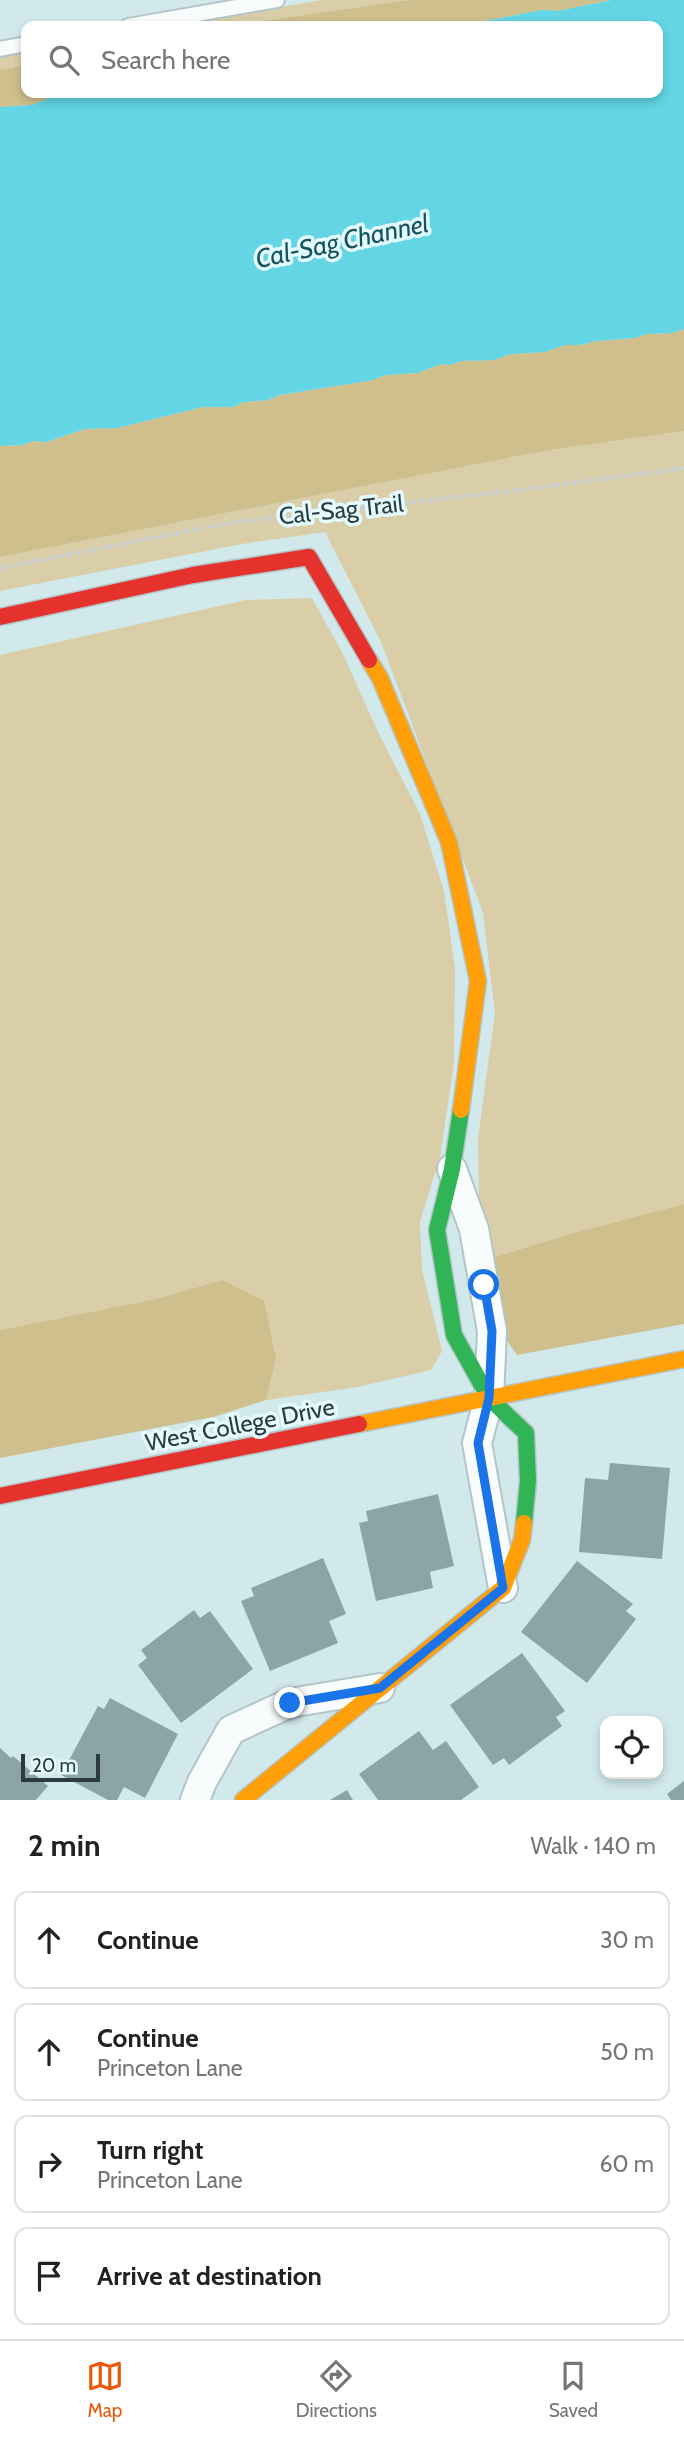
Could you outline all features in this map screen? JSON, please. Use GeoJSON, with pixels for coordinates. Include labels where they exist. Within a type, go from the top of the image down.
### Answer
{"type":"FeatureCollection","features":[{"type":"Feature","properties":{"kind":"street"},"geometry":{"type":"LineString","coordinates":[[0,617],[193,575],[309,557],[380,678],[449,842],[478,981],[471,1048],[452,1169],[437,1230],[454,1335],[489,1398],[526,1433],[528,1481],[522,1540],[503,1588],[243,1800]]}},
{"type":"Feature","properties":{"kind":"street"},"geometry":{"type":"LineString","coordinates":[[452,1169],[474,1229],[492,1331],[489,1398],[478,1443],[503,1588]]}},
{"type":"Feature","properties":{"kind":"street","name":"West College Drive"},"geometry":{"type":"LineString","coordinates":[[0,1496],[684,1359]]}},
{"type":"Feature","properties":{"kind":"street"},"geometry":{"type":"LineString","coordinates":[[195,1800],[231,1730],[290,1703],[380,1688]]}},
{"type":"Feature","properties":{"kind":"lane"},"geometry":{"type":"LineString","coordinates":[[157,21],[277,0]]}},
{"type":"Feature","properties":{"kind":"lane"},"geometry":{"type":"LineString","coordinates":[[0,49],[21,45]]}},
{"type":"Feature","properties":{"kind":"path","name":"Cal-Sag Trail"},"geometry":{"type":"LineString","coordinates":[[0,568],[235,522],[528,489],[684,468]]}},
{"type":"Feature","properties":{"kind":"shaded area"},"geometry":{"type":"Polygon","coordinates":[[[322,0],[409,0],[262,21],[197,21],[322,0]]]}},
{"type":"Feature","properties":{"kind":"shaded area"},"geometry":{"type":"Polygon","coordinates":[[[409,0],[612,0],[485,21],[262,21],[409,0]]]}},
{"type":"Feature","properties":{"kind":"shaded area"},"geometry":{"type":"Polygon","coordinates":[[[21,52],[21,66],[0,70],[0,57],[21,52]]]}},
{"type":"Feature","properties":{"kind":"shaded area"},"geometry":{"type":"Polygon","coordinates":[[[21,66],[21,98],[50,98],[32,105],[0,107],[0,70],[21,66]]]}},
{"type":"Feature","properties":{"kind":"shaded area"},"geometry":{"type":"Polygon","coordinates":[[[684,329],[684,431],[544,451],[0,557],[0,446],[22,445],[33,441],[46,442],[85,429],[117,428],[203,407],[233,407],[244,402],[373,380],[385,375],[418,373],[441,364],[494,360],[511,354],[545,352],[565,345],[635,338],[684,329]]]}},
{"type":"Feature","properties":{"kind":"shaded area"},"geometry":{"type":"Polygon","coordinates":[[[684,431],[684,1204],[488,1259],[479,1205],[478,1138],[495,1013],[483,913],[381,642],[325,532],[242,544],[0,591],[0,557],[544,451],[684,431]]]}},
{"type":"Feature","properties":{"kind":"shaded area"},"geometry":{"type":"Polygon","coordinates":[[[312,598],[343,654],[378,732],[420,814],[444,891],[455,968],[454,1063],[440,1157],[420,1222],[422,1270],[442,1351],[431,1370],[358,1387],[266,1400],[276,1359],[222,1280],[156,1299],[0,1330],[0,655],[246,600],[312,598]]]}},
{"type":"Feature","properties":{"kind":"shaded area"},"geometry":{"type":"Polygon","coordinates":[[[684,1204],[684,1324],[517,1355],[503,1335],[488,1259],[684,1204]]]}},
{"type":"Feature","properties":{"kind":"shaded area"},"geometry":{"type":"Polygon","coordinates":[[[222,1280],[264,1301],[276,1359],[266,1400],[213,1417],[0,1458],[0,1330],[156,1299],[222,1280]]]}},
{"type":"Feature","properties":{"kind":"water","name":"Cal-Sag Channel"},"geometry":{"type":"Polygon","coordinates":[[[612,0],[684,0],[684,329],[635,338],[565,345],[545,352],[511,354],[494,360],[441,364],[418,373],[385,375],[373,380],[244,402],[233,407],[203,407],[117,428],[85,429],[46,442],[33,441],[22,445],[0,446],[0,107],[32,105],[50,98],[663,98],[663,21],[485,21],[542,10],[557,11],[612,0]]]}},
{"type":"Feature","properties":{"kind":"building"},"geometry":{"type":"Polygon","coordinates":[[[610,1463],[670,1468],[662,1559],[579,1552],[585,1478],[608,1480],[610,1463]]]}},
{"type":"Feature","properties":{"kind":"building"},"geometry":{"type":"Polygon","coordinates":[[[438,1494],[454,1566],[430,1572],[433,1588],[376,1601],[359,1523],[368,1521],[366,1511],[438,1494]]]}},
{"type":"Feature","properties":{"kind":"building"},"geometry":{"type":"Polygon","coordinates":[[[323,1558],[346,1614],[329,1621],[338,1643],[270,1671],[241,1601],[254,1596],[251,1588],[323,1558]]]}},
{"type":"Feature","properties":{"kind":"building"},"geometry":{"type":"Polygon","coordinates":[[[577,1561],[633,1604],[626,1611],[636,1619],[587,1683],[521,1632],[577,1561]]]}},
{"type":"Feature","properties":{"kind":"building"},"geometry":{"type":"Polygon","coordinates":[[[194,1610],[200,1618],[210,1611],[253,1669],[181,1723],[138,1665],[147,1658],[141,1650],[194,1610]]]}},
{"type":"Feature","properties":{"kind":"building"},"geometry":{"type":"Polygon","coordinates":[[[522,1653],[565,1711],[556,1717],[562,1726],[509,1765],[504,1758],[493,1765],[450,1705],[522,1653]]]}},
{"type":"Feature","properties":{"kind":"building"},"geometry":{"type":"Polygon","coordinates":[[[110,1698],[178,1734],[145,1798],[124,1787],[117,1800],[108,1800],[61,1775],[98,1706],[104,1709],[110,1698]]]}},
{"type":"Feature","properties":{"kind":"building"},"geometry":{"type":"Polygon","coordinates":[[[419,1731],[433,1750],[446,1741],[479,1787],[461,1800],[378,1800],[359,1774],[419,1731]]]}},
{"type":"Feature","properties":{"kind":"building"},"geometry":{"type":"Polygon","coordinates":[[[0,1748],[48,1786],[36,1800],[0,1800],[0,1748]]]}},
{"type":"Feature","properties":{"kind":"building"},"geometry":{"type":"Polygon","coordinates":[[[684,1781],[684,1800],[671,1800],[667,1794],[684,1781]]]}},
{"type":"Feature","properties":{"kind":"building"},"geometry":{"type":"Polygon","coordinates":[[[347,1790],[353,1800],[330,1800],[347,1790]]]}},
{"type":"Feature","properties":{"kind":"traffic: fast"},"geometry":{"type":"LineString","coordinates":[[461,1110],[452,1169],[437,1230],[454,1335],[489,1398],[526,1433],[528,1481],[524,1523]]}},
{"type":"Feature","properties":{"kind":"traffic: slow"},"geometry":{"type":"LineString","coordinates":[[369,660],[380,678],[449,842],[478,981],[461,1110]]}},
{"type":"Feature","properties":{"kind":"traffic: slow"},"geometry":{"type":"LineString","coordinates":[[359,1424],[684,1359]]}},
{"type":"Feature","properties":{"kind":"traffic: slow"},"geometry":{"type":"LineString","coordinates":[[243,1800],[503,1588],[522,1540],[524,1523]]}},
{"type":"Feature","properties":{"kind":"traffic: jam"},"geometry":{"type":"LineString","coordinates":[[0,617],[193,575],[309,557],[369,660]]}},
{"type":"Feature","properties":{"kind":"traffic: jam"},"geometry":{"type":"LineString","coordinates":[[0,1496],[359,1424]]}},
{"type":"Feature","properties":{"kind":"route"},"geometry":{"type":"LineString","coordinates":[[290,1703],[380,1688],[503,1588],[478,1443],[489,1398],[492,1331],[484,1285]]}}]}
